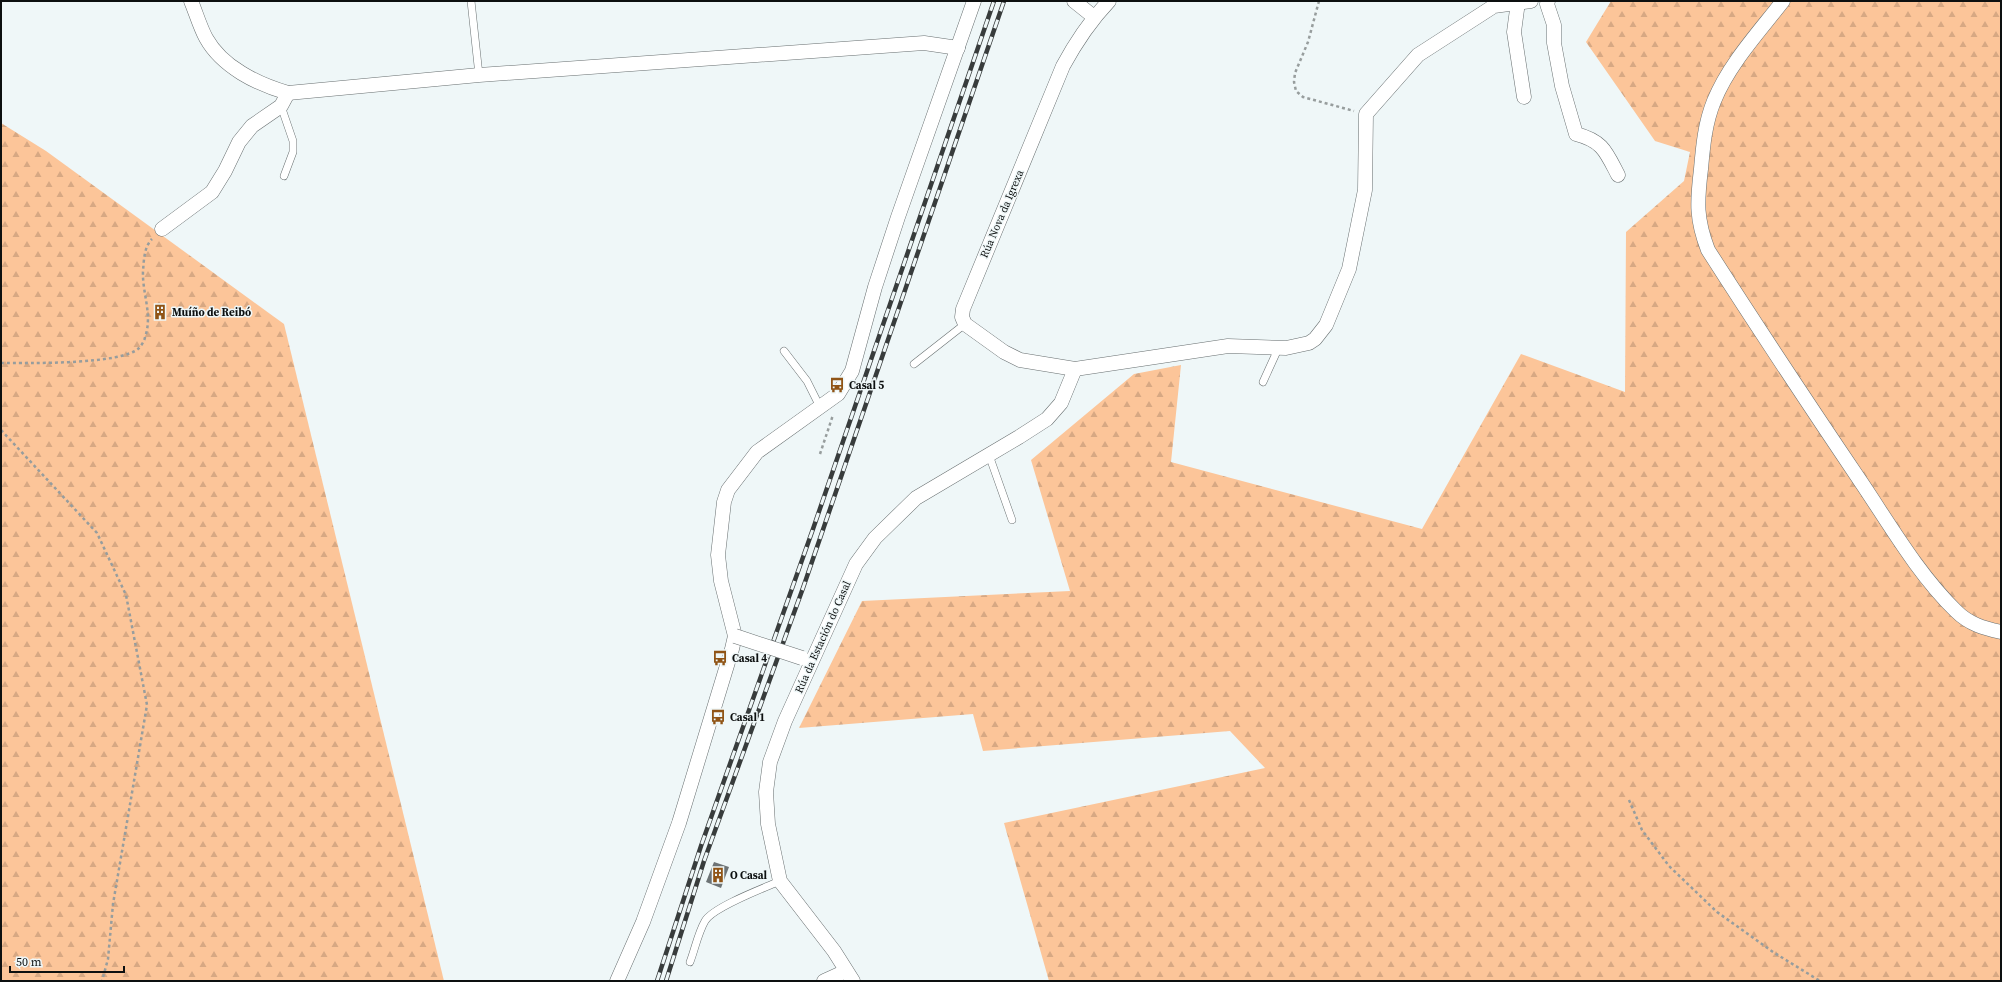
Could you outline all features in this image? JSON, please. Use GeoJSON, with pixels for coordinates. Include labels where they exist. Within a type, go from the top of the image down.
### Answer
{"type":"FeatureCollection","features":[{"type":"Feature","properties":{"kind":"street"},"geometry":{"type":"LineString","coordinates":[[191,1],[206,37],[214,50],[225,62],[273,89],[288,93],[479,75],[924,43],[958,48]]}},
{"type":"Feature","properties":{"kind":"street"},"geometry":{"type":"LineString","coordinates":[[617,981],[642,922],[679,823],[727,669],[735,636],[721,581],[718,555],[724,502],[728,490],[757,452],[838,394],[852,372],[875,287],[891,238],[974,1]]}},
{"type":"Feature","properties":{"kind":"street"},"geometry":{"type":"LineString","coordinates":[[1074,1],[1094,17]]}},
{"type":"Feature","properties":{"kind":"street","name":"Rúa Nova da Igrexa"},"geometry":{"type":"LineString","coordinates":[[965,324],[962,317],[963,309],[1063,66],[1094,17],[1109,1]]}},
{"type":"Feature","properties":{"kind":"street"},"geometry":{"type":"LineString","coordinates":[[1783,1],[1724,79],[1714,101],[1703,141],[1697,203],[1702,234],[1708,250],[1788,374],[1902,543],[1937,591],[1967,620],[1980,628],[2001,632]]}},
{"type":"Feature","properties":{"kind":"street"},"geometry":{"type":"LineString","coordinates":[[1524,97],[1514,32],[1526,2]]}},
{"type":"Feature","properties":{"kind":"street"},"geometry":{"type":"LineString","coordinates":[[965,324],[1004,352],[1020,360],[1076,369],[1228,346],[1278,348],[1303,345],[1315,338],[1326,325],[1350,269],[1365,190],[1366,114],[1418,55],[1494,6],[1526,2],[1548,3],[1554,25],[1554,43],[1562,86],[1576,134],[1591,138],[1606,151],[1618,175]]}},
{"type":"Feature","properties":{"kind":"street"},"geometry":{"type":"LineString","coordinates":[[162,229],[212,192],[225,171],[239,142],[252,126],[282,106],[288,93]]}},
{"type":"Feature","properties":{"kind":"street","name":"Rúa da Estación do Casal"},"geometry":{"type":"LineString","coordinates":[[850,976],[834,950],[780,881],[768,824],[766,792],[770,762],[785,721],[808,660],[856,564],[875,538],[916,498],[989,455],[1047,418],[1061,403],[1076,369]]}},
{"type":"Feature","properties":{"kind":"street"},"geometry":{"type":"LineString","coordinates":[[735,636],[808,660]]}},
{"type":"Feature","properties":{"kind":"street"},"geometry":{"type":"LineString","coordinates":[[824,981],[850,976]]}},
{"type":"Feature","properties":{"kind":"lane"},"geometry":{"type":"LineString","coordinates":[[471,1],[479,75]]}},
{"type":"Feature","properties":{"kind":"lane"},"geometry":{"type":"LineString","coordinates":[[282,106],[293,141],[292,152],[284,176]]}},
{"type":"Feature","properties":{"kind":"lane"},"geometry":{"type":"LineString","coordinates":[[914,364],[965,324]]}},
{"type":"Feature","properties":{"kind":"lane"},"geometry":{"type":"LineString","coordinates":[[1263,382],[1278,348]]}},
{"type":"Feature","properties":{"kind":"lane"},"geometry":{"type":"LineString","coordinates":[[784,351],[807,381],[820,407]]}},
{"type":"Feature","properties":{"kind":"lane"},"geometry":{"type":"LineString","coordinates":[[989,455],[1012,520]]}},
{"type":"Feature","properties":{"kind":"lane"},"geometry":{"type":"LineString","coordinates":[[690,962],[706,920],[717,911],[780,881]]}},
{"type":"Feature","properties":{"kind":"path"},"geometry":{"type":"LineString","coordinates":[[1319,1],[1308,42],[1295,73],[1294,82],[1296,91],[1303,97],[1366,114]]}},
{"type":"Feature","properties":{"kind":"path"},"geometry":{"type":"LineString","coordinates":[[1,363],[77,362],[125,354],[139,348],[146,337],[148,306],[143,278],[144,258],[149,242],[162,229]]}},
{"type":"Feature","properties":{"kind":"path"},"geometry":{"type":"LineString","coordinates":[[820,454],[838,394]]}},
{"type":"Feature","properties":{"kind":"path"},"geometry":{"type":"LineString","coordinates":[[1,430],[97,534],[126,595],[147,705],[113,904],[108,959],[102,981]]}},
{"type":"Feature","properties":{"kind":"path"},"geometry":{"type":"LineString","coordinates":[[1629,800],[1642,830],[1669,866],[1717,912],[1773,952],[1820,981]]}},
{"type":"Feature","properties":{"kind":"green space"},"geometry":{"type":"Polygon","coordinates":[[[1611,1],[2001,1],[2001,981],[1049,981],[1004,823],[1265,768],[1230,731],[983,751],[973,714],[799,728],[862,601],[1070,591],[1031,460],[1134,374],[1181,365],[1171,462],[1422,529],[1521,354],[1625,392],[1626,232],[1684,181],[1690,152],[1655,141],[1586,42],[1611,1]]]}},
{"type":"Feature","properties":{"kind":"green space"},"geometry":{"type":"Polygon","coordinates":[[[1,123],[46,151],[284,324],[444,981],[1,981],[1,123]]]}},
{"type":"Feature","properties":{"kind":"building","name":"O Casal"},"geometry":{"type":"Polygon","coordinates":[[[714,862],[729,867],[721,888],[706,882],[714,862]]]}},
{"type":"Feature","properties":{"kind":"railway"},"geometry":{"type":"LineString","coordinates":[[657,981],[701,846],[813,529],[994,1]]}},
{"type":"Feature","properties":{"kind":"railway"},"geometry":{"type":"LineString","coordinates":[[666,981],[704,861],[803,588],[1004,1]]}},
{"type":"Feature","properties":{"kind":"place","name":"Muíño de Reibó"},"geometry":{"type":"Point","coordinates":[160,312]}},
{"type":"Feature","properties":{"kind":"place","name":"Casal 5"},"geometry":{"type":"Point","coordinates":[837,385]}},
{"type":"Feature","properties":{"kind":"place","name":"Casal 4"},"geometry":{"type":"Point","coordinates":[720,658]}},
{"type":"Feature","properties":{"kind":"place","name":"Casal 1"},"geometry":{"type":"Point","coordinates":[718,717]}},
{"type":"Feature","properties":{"kind":"place","name":"O Casal"},"geometry":{"type":"Point","coordinates":[718,875]}}]}
